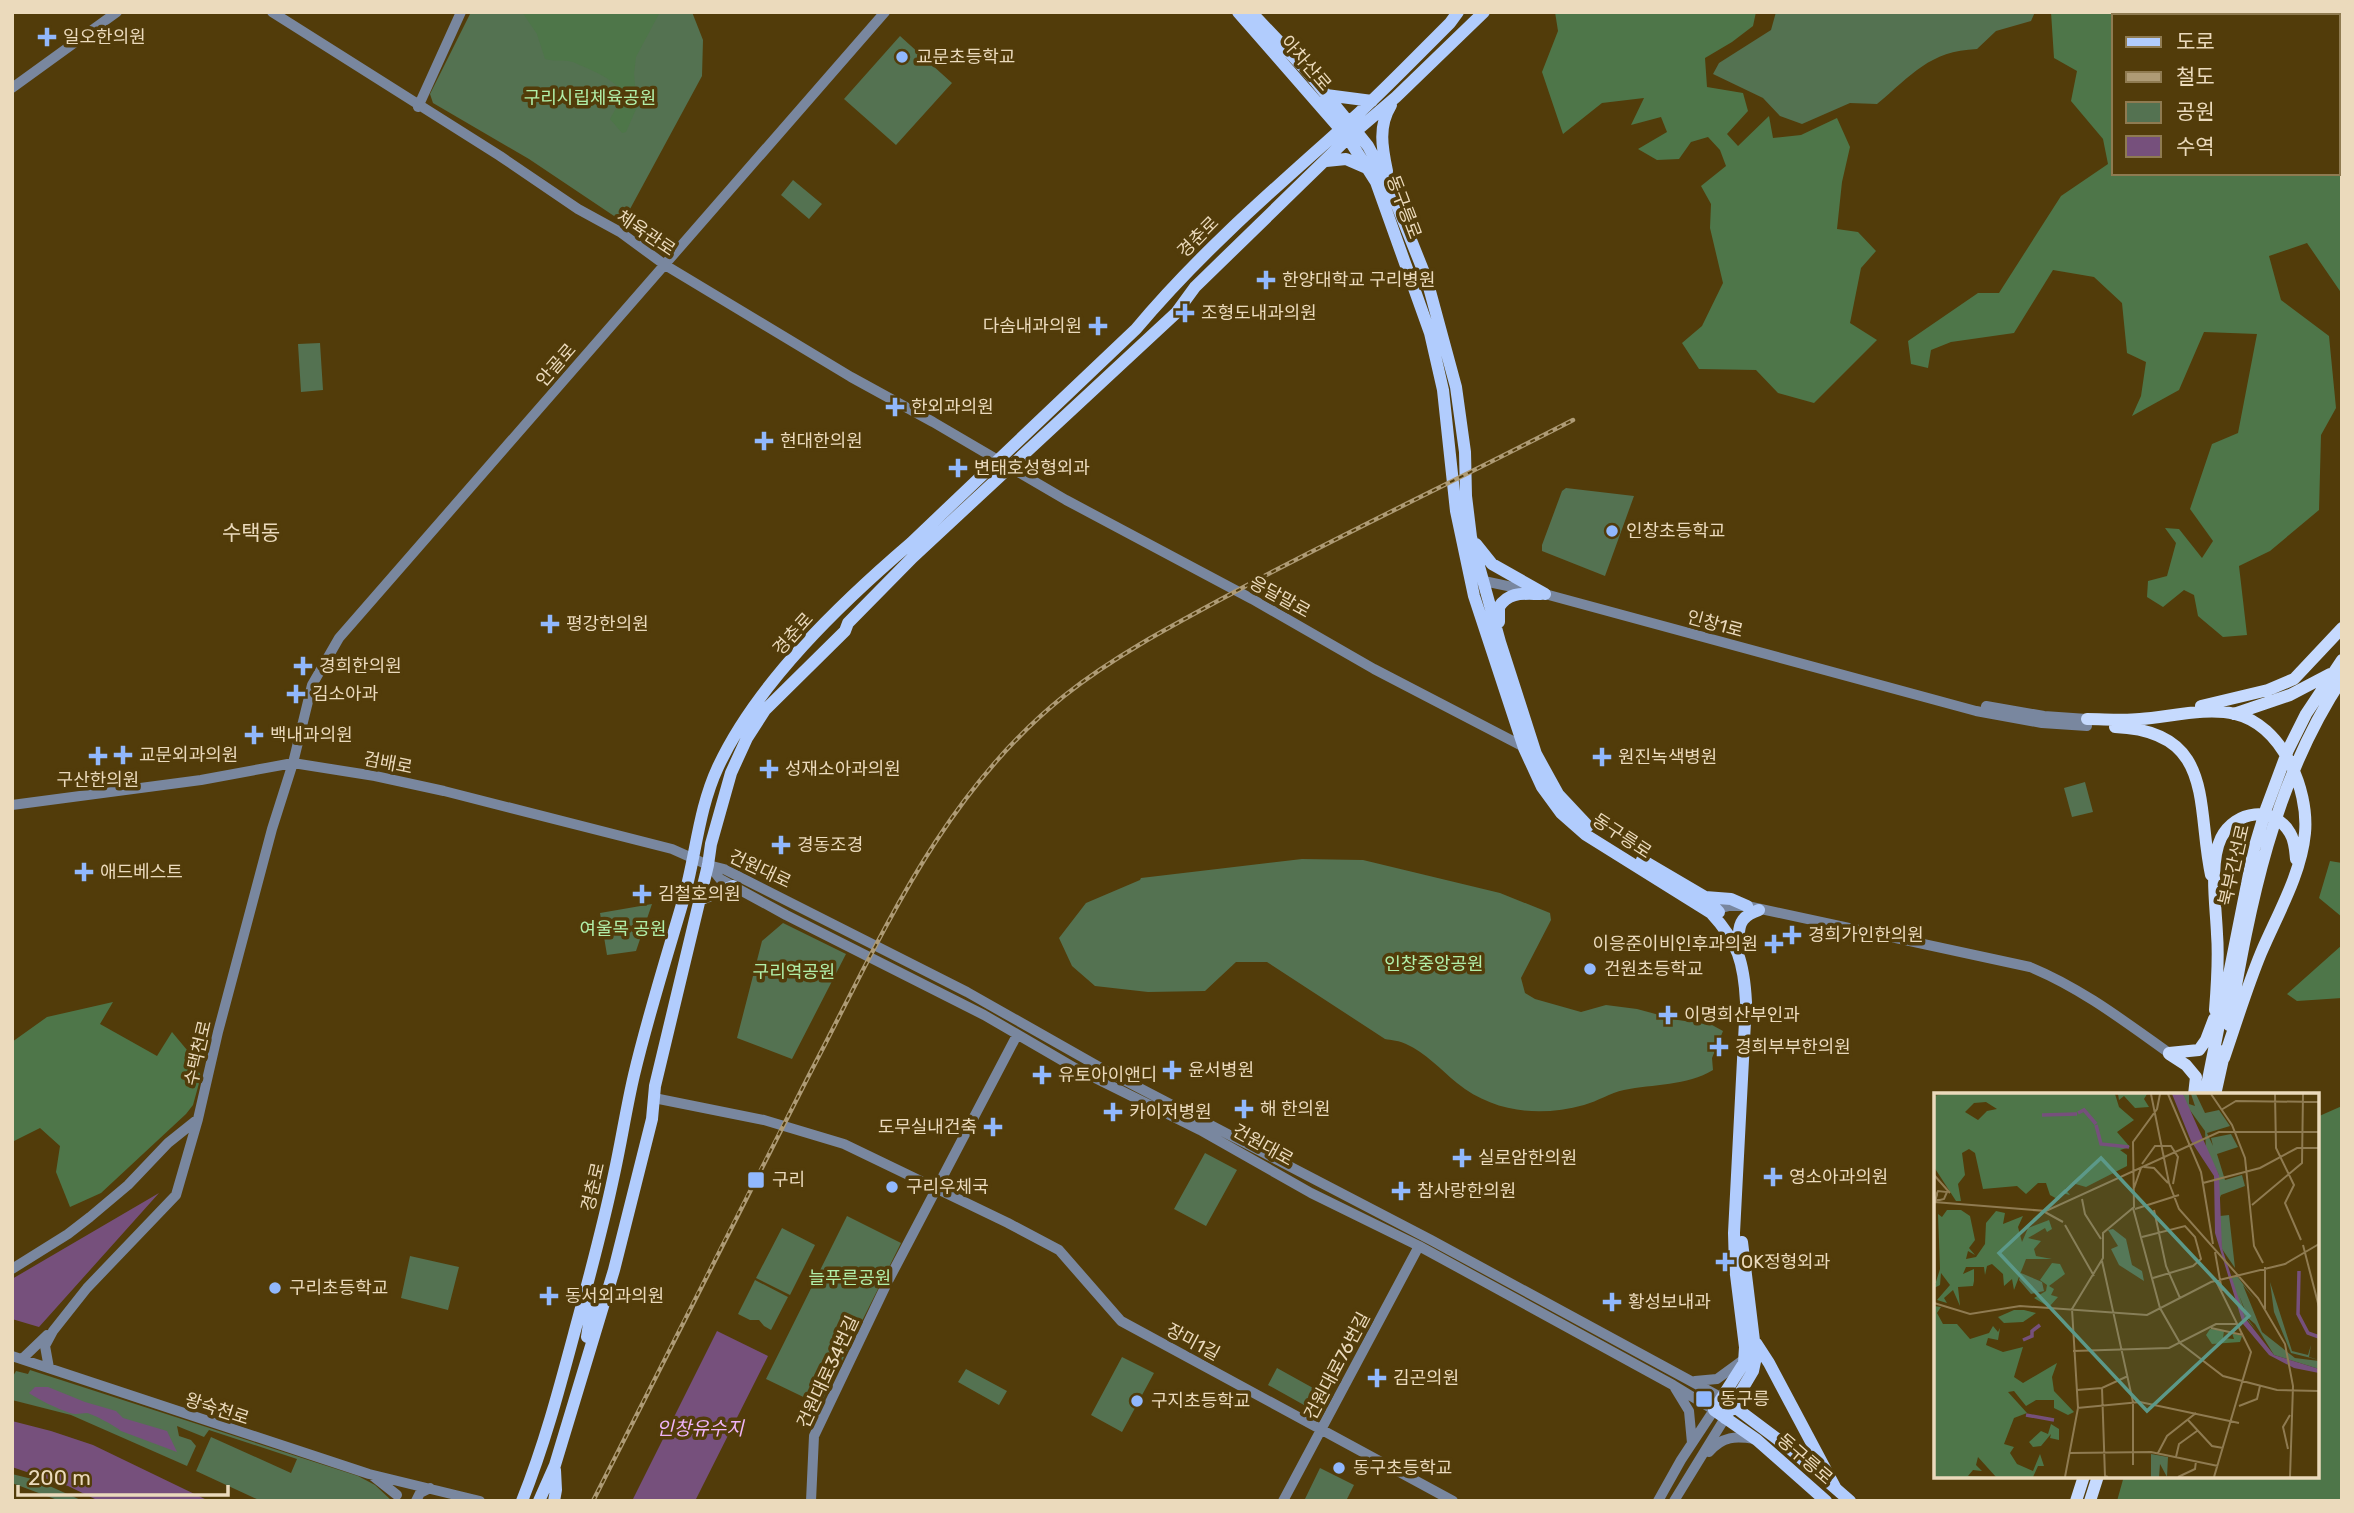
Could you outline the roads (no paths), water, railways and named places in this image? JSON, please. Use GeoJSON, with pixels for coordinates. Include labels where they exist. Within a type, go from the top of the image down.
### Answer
{"type":"FeatureCollection","features":[{"type":"Feature","properties":{"kind":"highway"},"geometry":{"type":"LineString","coordinates":[[2135,720],[2284,684],[2302,673],[2342,628]]}},
{"type":"Feature","properties":{"kind":"highway","name":"북부간선로"},"geometry":{"type":"LineString","coordinates":[[2203,1093],[2253,849],[2288,750],[2306,714],[2342,660]]}},
{"type":"Feature","properties":{"kind":"highway"},"geometry":{"type":"LineString","coordinates":[[2123,727],[2216,719],[2260,707],[2290,695],[2342,668]]}},
{"type":"Feature","properties":{"kind":"highway","name":"북부간선로"},"geometry":{"type":"LineString","coordinates":[[2215,1093],[2257,880],[2270,830],[2308,736],[2342,679]]}},
{"type":"Feature","properties":{"kind":"highway"},"geometry":{"type":"LineString","coordinates":[[2087,723],[2213,711],[2248,718],[2266,729],[2278,744],[2297,782],[2305,832],[2297,867],[2253,971],[2224,1058]]}},
{"type":"Feature","properties":{"kind":"highway"},"geometry":{"type":"LineString","coordinates":[[2087,723],[2123,727],[2166,740],[2181,752],[2196,775],[2204,804],[2207,859],[2213,886],[2217,935],[2214,1019],[2203,1093]]}},
{"type":"Feature","properties":{"kind":"highway"},"geometry":{"type":"LineString","coordinates":[[2213,886],[2222,836],[2237,820],[2251,814],[2269,814],[2285,826],[2293,842],[2297,867]]}},
{"type":"Feature","properties":{"kind":"highway"},"geometry":{"type":"LineString","coordinates":[[2169,1053],[2199,1050],[2214,1019]]}},
{"type":"Feature","properties":{"kind":"highway"},"geometry":{"type":"LineString","coordinates":[[2169,1053],[2186,1065],[2196,1077],[2194,1093]]}},
{"type":"Feature","properties":{"kind":"highway"},"geometry":{"type":"LineString","coordinates":[[2076,1498],[2093,1478]]}},
{"type":"Feature","properties":{"kind":"highway"},"geometry":{"type":"LineString","coordinates":[[2092,1501],[2093,1478]]}},
{"type":"Feature","properties":{"kind":"main road","name":"아차산로"},"geometry":{"type":"LineString","coordinates":[[1238,12],[1348,130]]}},
{"type":"Feature","properties":{"kind":"main road","name":"아차산로"},"geometry":{"type":"LineString","coordinates":[[1251,12],[1306,70],[1348,130]]}},
{"type":"Feature","properties":{"kind":"main road","name":"경춘로"},"geometry":{"type":"LineString","coordinates":[[522,1501],[555,1406],[608,1199],[650,1012],[688,883],[704,808],[718,767],[743,722],[763,695],[849,600],[1176,313],[1195,287],[1326,161],[1372,101],[1458,12]]}},
{"type":"Feature","properties":{"kind":"main road","name":"경춘로"},"geometry":{"type":"LineString","coordinates":[[538,1501],[555,1465],[614,1270],[652,1119],[655,1086],[720,806],[747,738],[765,710],[845,631],[848,623],[1136,329],[1160,300],[1214,245],[1348,130],[1396,97],[1484,12]]}},
{"type":"Feature","properties":{"kind":"main road"},"geometry":{"type":"LineString","coordinates":[[1326,95],[1372,101]]}},
{"type":"Feature","properties":{"kind":"main road"},"geometry":{"type":"LineString","coordinates":[[1390,185],[1381,136],[1385,114],[1396,97]]}},
{"type":"Feature","properties":{"kind":"main road","name":"동구릉로"},"geometry":{"type":"LineString","coordinates":[[1348,130],[1369,169],[1390,219],[1430,333],[1443,390],[1455,511],[1524,747],[1549,799],[1574,825],[1606,849],[1713,911],[1739,938],[1752,968],[1748,1082],[1739,1207],[1756,1357],[1754,1371],[1734,1405],[1850,1501]]}},
{"type":"Feature","properties":{"kind":"main road","name":"동구릉로"},"geometry":{"type":"LineString","coordinates":[[1348,130],[1368,146],[1390,185],[1427,280],[1456,387],[1465,452],[1466,496],[1476,579],[1500,642],[1536,754],[1558,794],[1587,826],[1705,897],[1731,937],[1744,972],[1746,1002],[1734,1233],[1744,1359]]}},
{"type":"Feature","properties":{"kind":"main road"},"geometry":{"type":"LineString","coordinates":[[1326,161],[1346,159],[1369,169]]}},
{"type":"Feature","properties":{"kind":"main road"},"geometry":{"type":"LineString","coordinates":[[1471,537],[1492,564],[1545,594]]}},
{"type":"Feature","properties":{"kind":"main road"},"geometry":{"type":"LineString","coordinates":[[1500,642],[1498,612],[1502,602],[1514,594],[1545,594]]}},
{"type":"Feature","properties":{"kind":"main road"},"geometry":{"type":"LineString","coordinates":[[699,900],[733,886]]}},
{"type":"Feature","properties":{"kind":"main road"},"geometry":{"type":"LineString","coordinates":[[1705,897],[1731,899],[1753,908],[1742,920],[1739,938]]}},
{"type":"Feature","properties":{"kind":"main road","name":"경춘로"},"geometry":{"type":"LineString","coordinates":[[581,1376],[594,1291]]}},
{"type":"Feature","properties":{"kind":"main road","name":"동구릉로"},"geometry":{"type":"LineString","coordinates":[[1755,1342],[1769,1363],[1835,1487]]}},
{"type":"Feature","properties":{"kind":"main road"},"geometry":{"type":"LineString","coordinates":[[1714,1410],[1744,1359]]}},
{"type":"Feature","properties":{"kind":"main road","name":"건원대로"},"geometry":{"type":"LineString","coordinates":[[1722,1398],[1734,1405]]}},
{"type":"Feature","properties":{"kind":"main road"},"geometry":{"type":"LineString","coordinates":[[1725,1418],[1734,1405]]}},
{"type":"Feature","properties":{"kind":"main road","name":"동구릉로"},"geometry":{"type":"LineString","coordinates":[[1714,1410],[1757,1440],[1826,1501]]}},
{"type":"Feature","properties":{"kind":"main road"},"geometry":{"type":"LineString","coordinates":[[554,1501],[555,1465]]}},
{"type":"Feature","properties":{"kind":"street"},"geometry":{"type":"LineString","coordinates":[[12,88],[117,12]]}},
{"type":"Feature","properties":{"kind":"street","name":"체육관로"},"geometry":{"type":"LineString","coordinates":[[272,12],[418,107],[500,156],[578,209],[620,232],[664,265],[1003,465]]}},
{"type":"Feature","properties":{"kind":"street"},"geometry":{"type":"LineString","coordinates":[[418,107],[461,12]]}},
{"type":"Feature","properties":{"kind":"street","name":"안골로"},"geometry":{"type":"LineString","coordinates":[[293,763],[312,685],[339,638],[885,12]]}},
{"type":"Feature","properties":{"kind":"street","name":"응달말로"},"geometry":{"type":"LineString","coordinates":[[1003,465],[1252,599],[1386,676],[1536,754]]}},
{"type":"Feature","properties":{"kind":"street","name":"인창1로"},"geometry":{"type":"LineString","coordinates":[[1476,579],[1545,594],[2010,718],[2087,723]]}},
{"type":"Feature","properties":{"kind":"street","name":"검배로"},"geometry":{"type":"LineString","coordinates":[[12,805],[201,780],[293,763],[457,794],[669,848],[708,865]]}},
{"type":"Feature","properties":{"kind":"street","name":"수택천로"},"geometry":{"type":"LineString","coordinates":[[23,1358],[53,1331],[87,1288],[176,1195],[198,1119],[249,913],[293,763]]}},
{"type":"Feature","properties":{"kind":"street","name":"건원대로"},"geometry":{"type":"LineString","coordinates":[[708,865],[720,879],[797,921],[940,992],[1075,1068],[1200,1130],[1311,1193],[1419,1246],[1714,1410]]}},
{"type":"Feature","properties":{"kind":"street","name":"건원대로"},"geometry":{"type":"LineString","coordinates":[[708,865],[724,869],[967,992],[1103,1069],[1431,1240],[1722,1398]]}},
{"type":"Feature","properties":{"kind":"street"},"geometry":{"type":"LineString","coordinates":[[1713,911],[1753,908],[2030,967],[2058,978],[2100,1003],[2169,1053]]}},
{"type":"Feature","properties":{"kind":"street","name":"건원대로34번길"},"geometry":{"type":"LineString","coordinates":[[811,1501],[814,1436],[887,1283],[1017,1035]]}},
{"type":"Feature","properties":{"kind":"street"},"geometry":{"type":"LineString","coordinates":[[654,1098],[764,1119],[807,1131],[844,1144],[938,1188]]}},
{"type":"Feature","properties":{"kind":"street"},"geometry":{"type":"LineString","coordinates":[[12,1269],[79,1225],[128,1185],[173,1139],[198,1119]]}},
{"type":"Feature","properties":{"kind":"street"},"geometry":{"type":"LineString","coordinates":[[173,1139],[184,1141],[190,1147]]}},
{"type":"Feature","properties":{"kind":"street","name":"장미1길"},"geometry":{"type":"LineString","coordinates":[[938,1188],[1059,1250],[1121,1321],[1453,1501]]}},
{"type":"Feature","properties":{"kind":"street","name":"건원대로76번길"},"geometry":{"type":"LineString","coordinates":[[1283,1501],[1419,1246]]}},
{"type":"Feature","properties":{"kind":"street"},"geometry":{"type":"LineString","coordinates":[[50,1368],[45,1346],[53,1331]]}},
{"type":"Feature","properties":{"kind":"street","name":"왕숙천로"},"geometry":{"type":"LineString","coordinates":[[12,1356],[369,1474],[480,1501]]}},
{"type":"Feature","properties":{"kind":"street"},"geometry":{"type":"LineString","coordinates":[[1687,1379],[1700,1382],[1717,1379],[1744,1359]]}},
{"type":"Feature","properties":{"kind":"street"},"geometry":{"type":"LineString","coordinates":[[1673,1385],[1689,1411],[1692,1443]]}},
{"type":"Feature","properties":{"kind":"street"},"geometry":{"type":"LineString","coordinates":[[1658,1501],[1714,1410]]}},
{"type":"Feature","properties":{"kind":"street"},"geometry":{"type":"LineString","coordinates":[[1674,1501],[1725,1418]]}},
{"type":"Feature","properties":{"kind":"street"},"geometry":{"type":"LineString","coordinates":[[1692,1470],[1716,1444],[1736,1436],[1757,1440]]}},
{"type":"Feature","properties":{"kind":"street"},"geometry":{"type":"LineString","coordinates":[[369,1474],[400,1498]]}},
{"type":"Feature","properties":{"kind":"street"},"geometry":{"type":"LineString","coordinates":[[389,1478],[400,1498]]}},
{"type":"Feature","properties":{"kind":"street"},"geometry":{"type":"LineString","coordinates":[[416,1501],[420,1493],[432,1488]]}},
{"type":"Feature","properties":{"kind":"water"},"geometry":{"type":"Polygon","coordinates":[[[159,1193],[39,1327],[12,1319],[12,1279],[159,1193]]]}},
{"type":"Feature","properties":{"kind":"water","name":"인창유수지"},"geometry":{"type":"Polygon","coordinates":[[[717,1331],[768,1356],[695,1501],[632,1501],[717,1331]]]}},
{"type":"Feature","properties":{"kind":"water"},"geometry":{"type":"Polygon","coordinates":[[[35,1387],[48,1387],[116,1411],[123,1418],[167,1431],[177,1452],[121,1431],[90,1414],[72,1414],[54,1407],[29,1393],[35,1387]]]}},
{"type":"Feature","properties":{"kind":"water"},"geometry":{"type":"Polygon","coordinates":[[[12,1421],[93,1445],[209,1501],[99,1501],[68,1486],[12,1467],[12,1421]]]}},
{"type":"Feature","properties":{"kind":"railway"},"geometry":{"type":"LineString","coordinates":[[593,1501],[896,907],[953,816],[986,773],[1023,733],[1064,696],[1132,649],[1293,561],[1573,420]]}},
{"type":"Feature","properties":{"kind":"place","name":"일오한의원"},"geometry":{"type":"Point","coordinates":[47,37]}},
{"type":"Feature","properties":{"kind":"place","name":"교문초등학교"},"geometry":{"type":"Point","coordinates":[902,57]}},
{"type":"Feature","properties":{"kind":"place","name":"한양대학교 구리병원"},"geometry":{"type":"Point","coordinates":[1266,280]}},
{"type":"Feature","properties":{"kind":"place","name":"조형도내과의원"},"geometry":{"type":"Point","coordinates":[1185,313]}},
{"type":"Feature","properties":{"kind":"place","name":"다솜내과의원"},"geometry":{"type":"Point","coordinates":[1098,326]}},
{"type":"Feature","properties":{"kind":"place","name":"한외과의원"},"geometry":{"type":"Point","coordinates":[895,407]}},
{"type":"Feature","properties":{"kind":"place","name":"현대한의원"},"geometry":{"type":"Point","coordinates":[764,441]}},
{"type":"Feature","properties":{"kind":"place","name":"변태호성형외과"},"geometry":{"type":"Point","coordinates":[958,468]}},
{"type":"Feature","properties":{"kind":"place","name":"인창초등학교"},"geometry":{"type":"Point","coordinates":[1612,531]}},
{"type":"Feature","properties":{"kind":"place","name":"평강한의원"},"geometry":{"type":"Point","coordinates":[550,624]}},
{"type":"Feature","properties":{"kind":"place","name":"경희한의원"},"geometry":{"type":"Point","coordinates":[303,666]}},
{"type":"Feature","properties":{"kind":"place","name":"김소아과"},"geometry":{"type":"Point","coordinates":[296,694]}},
{"type":"Feature","properties":{"kind":"place","name":"백내과의원"},"geometry":{"type":"Point","coordinates":[254,735]}},
{"type":"Feature","properties":{"kind":"place","name":"교문외과의원"},"geometry":{"type":"Point","coordinates":[123,755]}},
{"type":"Feature","properties":{"kind":"place","name":"구산한의원"},"geometry":{"type":"Point","coordinates":[98,756]}},
{"type":"Feature","properties":{"kind":"place","name":"원진녹색병원"},"geometry":{"type":"Point","coordinates":[1602,757]}},
{"type":"Feature","properties":{"kind":"place","name":"성재소아과의원"},"geometry":{"type":"Point","coordinates":[769,769]}},
{"type":"Feature","properties":{"kind":"place","name":"경동조경"},"geometry":{"type":"Point","coordinates":[781,845]}},
{"type":"Feature","properties":{"kind":"place","name":"애드베스트"},"geometry":{"type":"Point","coordinates":[84,872]}},
{"type":"Feature","properties":{"kind":"place","name":"김철호의원"},"geometry":{"type":"Point","coordinates":[642,894]}},
{"type":"Feature","properties":{"kind":"place","name":"경희가인한의원"},"geometry":{"type":"Point","coordinates":[1792,935]}},
{"type":"Feature","properties":{"kind":"place","name":"이응준이비인후과의원"},"geometry":{"type":"Point","coordinates":[1774,944]}},
{"type":"Feature","properties":{"kind":"place","name":"건원초등학교"},"geometry":{"type":"Point","coordinates":[1590,969]}},
{"type":"Feature","properties":{"kind":"place","name":"이명희산부인과"},"geometry":{"type":"Point","coordinates":[1668,1015]}},
{"type":"Feature","properties":{"kind":"place","name":"경희부부한의원"},"geometry":{"type":"Point","coordinates":[1719,1047]}},
{"type":"Feature","properties":{"kind":"place","name":"윤서병원"},"geometry":{"type":"Point","coordinates":[1172,1070]}},
{"type":"Feature","properties":{"kind":"place","name":"유토아이앤디"},"geometry":{"type":"Point","coordinates":[1042,1075]}},
{"type":"Feature","properties":{"kind":"place","name":"해 한의원"},"geometry":{"type":"Point","coordinates":[1244,1109]}},
{"type":"Feature","properties":{"kind":"place","name":"카이저병원"},"geometry":{"type":"Point","coordinates":[1113,1112]}},
{"type":"Feature","properties":{"kind":"place","name":"도무실내건축"},"geometry":{"type":"Point","coordinates":[993,1127]}},
{"type":"Feature","properties":{"kind":"place","name":"실로암한의원"},"geometry":{"type":"Point","coordinates":[1462,1158]}},
{"type":"Feature","properties":{"kind":"place","name":"영소아과의원"},"geometry":{"type":"Point","coordinates":[1773,1177]}},
{"type":"Feature","properties":{"kind":"place","name":"구리"},"geometry":{"type":"Point","coordinates":[756,1180]}},
{"type":"Feature","properties":{"kind":"place","name":"구리우체국"},"geometry":{"type":"Point","coordinates":[892,1187]}},
{"type":"Feature","properties":{"kind":"place","name":"참사랑한의원"},"geometry":{"type":"Point","coordinates":[1401,1191]}},
{"type":"Feature","properties":{"kind":"place","name":"OK정형외과"},"geometry":{"type":"Point","coordinates":[1725,1262]}},
{"type":"Feature","properties":{"kind":"place","name":"구리초등학교"},"geometry":{"type":"Point","coordinates":[275,1288]}},
{"type":"Feature","properties":{"kind":"place","name":"동서외과의원"},"geometry":{"type":"Point","coordinates":[549,1296]}},
{"type":"Feature","properties":{"kind":"place","name":"황성보내과"},"geometry":{"type":"Point","coordinates":[1612,1302]}},
{"type":"Feature","properties":{"kind":"place","name":"김곤의원"},"geometry":{"type":"Point","coordinates":[1377,1378]}},
{"type":"Feature","properties":{"kind":"place","name":"동구릉"},"geometry":{"type":"Point","coordinates":[1704,1399]}},
{"type":"Feature","properties":{"kind":"place","name":"구지초등학교"},"geometry":{"type":"Point","coordinates":[1137,1401]}},
{"type":"Feature","properties":{"kind":"place","name":"동구초등학교"},"geometry":{"type":"Point","coordinates":[1339,1468]}},
{"type":"Feature","properties":{"kind":"district","name":"수택동"},"geometry":{"type":"Point","coordinates":[251,533]}},
{"type":"Feature","properties":{"kind":"park label","name":"구리시립체육공원"},"geometry":{"type":"Point","coordinates":[590,98]}},
{"type":"Feature","properties":{"kind":"park label","name":"여울목 공원"},"geometry":{"type":"Point","coordinates":[623,929]}},
{"type":"Feature","properties":{"kind":"park label","name":"인창중앙공원"},"geometry":{"type":"Point","coordinates":[1434,964]}},
{"type":"Feature","properties":{"kind":"park label","name":"구리역공원"},"geometry":{"type":"Point","coordinates":[794,972]}},
{"type":"Feature","properties":{"kind":"park label","name":"늘푸른공원"},"geometry":{"type":"Point","coordinates":[850,1278]}}]}
